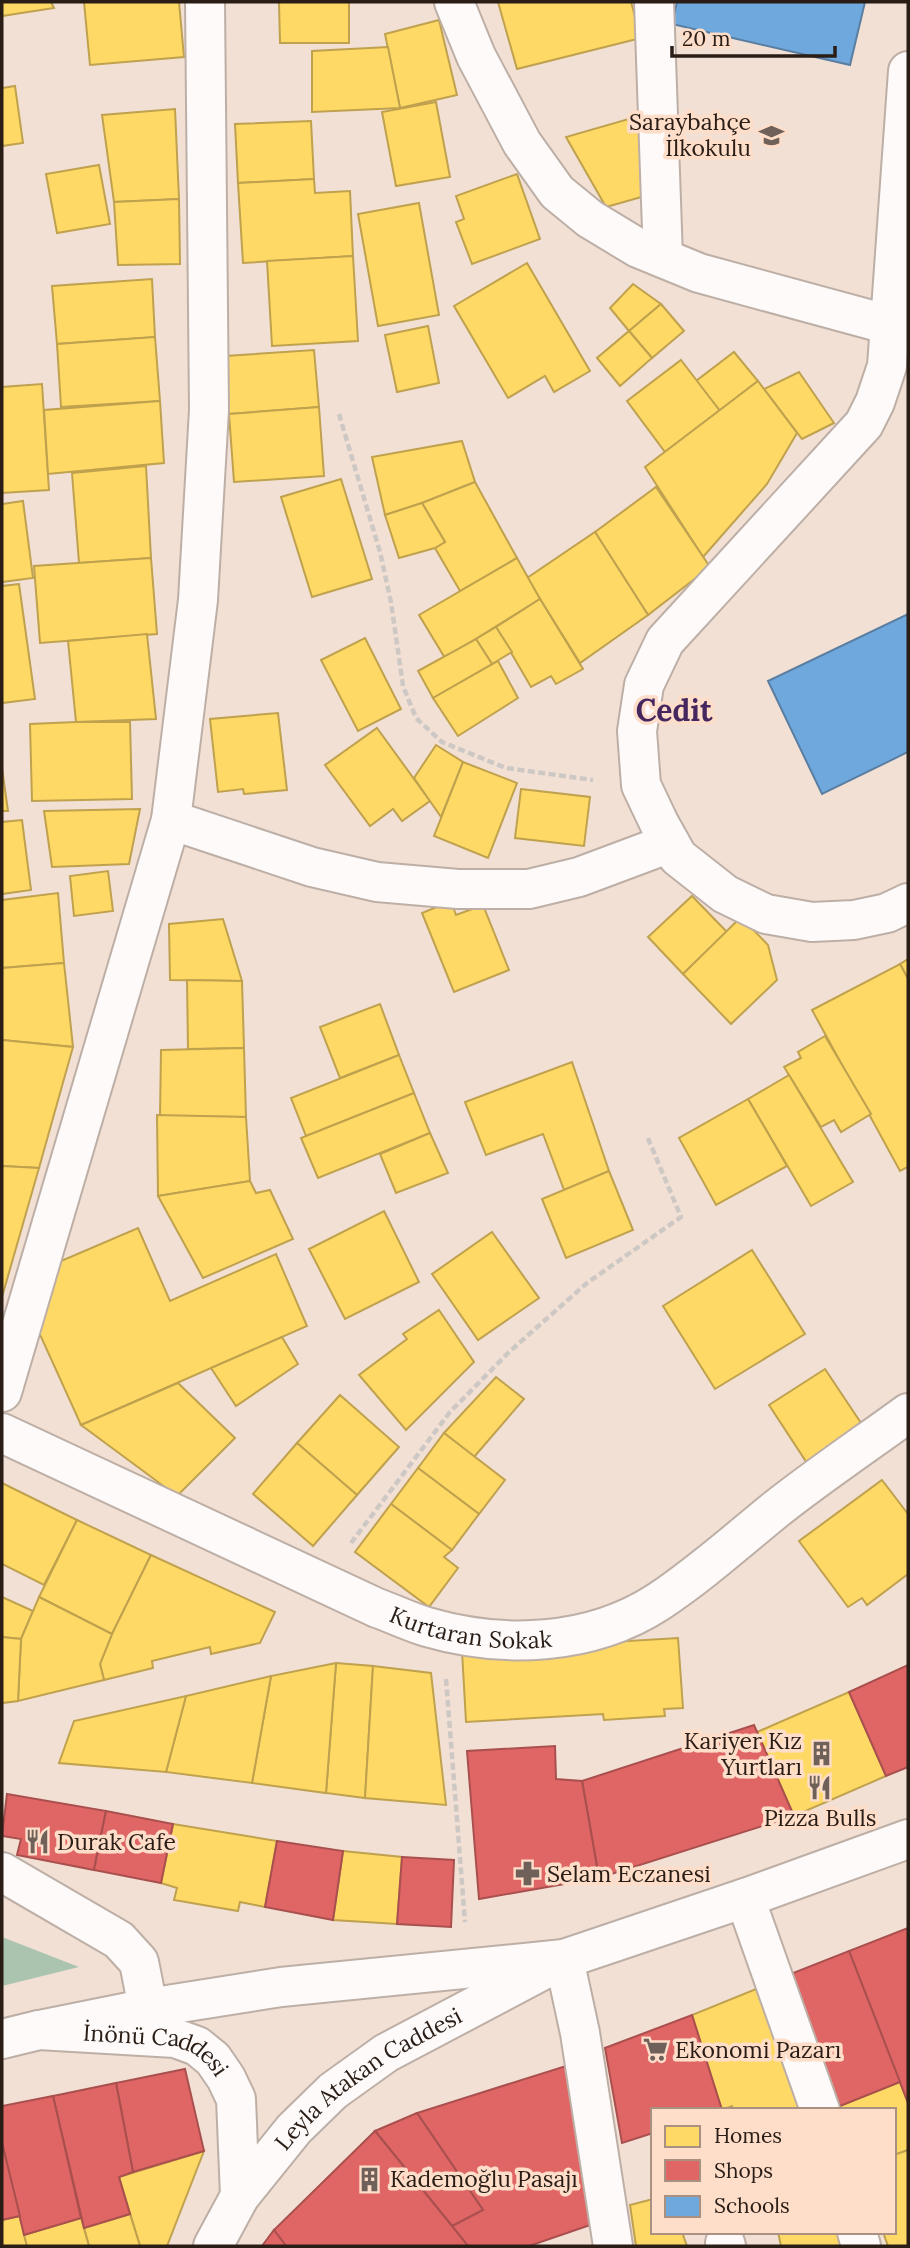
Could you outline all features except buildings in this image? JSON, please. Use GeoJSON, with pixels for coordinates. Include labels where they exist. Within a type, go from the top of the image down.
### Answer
{"type":"FeatureCollection","features":[{"type":"Feature","properties":{"kind":"street"},"geometry":{"type":"LineString","coordinates":[[2,1392],[171,820],[198,600],[209,410],[205,2]]}},
{"type":"Feature","properties":{"kind":"street"},"geometry":{"type":"LineString","coordinates":[[454,2],[476,56],[523,143],[557,192],[590,219],[638,247],[699,273],[890,325]]}},
{"type":"Feature","properties":{"kind":"street"},"geometry":{"type":"LineString","coordinates":[[654,2],[663,258]]}},
{"type":"Feature","properties":{"kind":"street"},"geometry":{"type":"LineString","coordinates":[[908,71],[887,366],[875,402],[864,424],[665,640],[644,685],[637,732],[641,785],[670,843],[678,857],[725,894],[766,914],[812,922],[853,920],[887,913],[908,903]]}},
{"type":"Feature","properties":{"kind":"street"},"geometry":{"type":"LineString","coordinates":[[171,820],[312,867],[377,882],[458,889],[529,889],[579,877],[670,843]]}},
{"type":"Feature","properties":{"kind":"street","name":"Kurtaran Sokak"},"geometry":{"type":"LineString","coordinates":[[2,1433],[377,1608],[427,1627],[509,1641],[563,1638],[608,1626],[656,1603],[701,1571],[799,1491],[908,1413]]}},
{"type":"Feature","properties":{"kind":"street"},"geometry":{"type":"LineString","coordinates":[[39,2031],[148,2008],[281,1987],[564,1959],[908,1839]]}},
{"type":"Feature","properties":{"kind":"street"},"geometry":{"type":"LineString","coordinates":[[2,1872],[119,1940],[139,1962],[148,2008]]}},
{"type":"Feature","properties":{"kind":"street"},"geometry":{"type":"LineString","coordinates":[[745,1898],[819,2108]]}},
{"type":"Feature","properties":{"kind":"street"},"geometry":{"type":"LineString","coordinates":[[564,1959],[580,2032],[613,2246]]}},
{"type":"Feature","properties":{"kind":"street","name":"Leyla Atakan Caddesi"},"geometry":{"type":"LineString","coordinates":[[213,2246],[240,2196],[294,2129],[333,2091],[386,2053],[564,1959]]}},
{"type":"Feature","properties":{"kind":"street","name":"İnönü Caddesi"},"geometry":{"type":"LineString","coordinates":[[2,2039],[39,2031],[176,2038],[197,2046],[213,2059],[236,2099],[240,2196]]}},
{"type":"Feature","properties":{"kind":"path"},"geometry":{"type":"LineString","coordinates":[[339,414],[380,552],[391,602],[403,687],[416,718],[442,743],[506,768],[641,785]]}},
{"type":"Feature","properties":{"kind":"path"},"geometry":{"type":"LineString","coordinates":[[321,1583],[450,1412],[509,1352],[587,1283],[681,1217],[646,1136]]}},
{"type":"Feature","properties":{"kind":"path"},"geometry":{"type":"LineString","coordinates":[[442,1630],[465,1926]]}},
{"type":"Feature","properties":{"kind":"green space"},"geometry":{"type":"Polygon","coordinates":[[[2,1937],[79,1967],[2,1986],[2,1937]]]}},
{"type":"Feature","properties":{"kind":"place","name":"Saraybahçe İlkokulu"},"geometry":{"type":"Point","coordinates":[771,135]}},
{"type":"Feature","properties":{"kind":"place","name":"Kariyer Kız Yurtları"},"geometry":{"type":"Point","coordinates":[822,1754]}},
{"type":"Feature","properties":{"kind":"place","name":"Pizza Bulls"},"geometry":{"type":"Point","coordinates":[820,1788]}},
{"type":"Feature","properties":{"kind":"place","name":"Durak Cafe"},"geometry":{"type":"Point","coordinates":[37,1842]}},
{"type":"Feature","properties":{"kind":"place","name":"Selam Eczanesi"},"geometry":{"type":"Point","coordinates":[527,1874]}},
{"type":"Feature","properties":{"kind":"place","name":"Ekonomi Pazarı"},"geometry":{"type":"Point","coordinates":[655,2050]}},
{"type":"Feature","properties":{"kind":"place","name":"Kademoğlu Pasajı"},"geometry":{"type":"Point","coordinates":[370,2179]}},
{"type":"Feature","properties":{"kind":"district","name":"Cedit"},"geometry":{"type":"Point","coordinates":[674,711]}}]}
